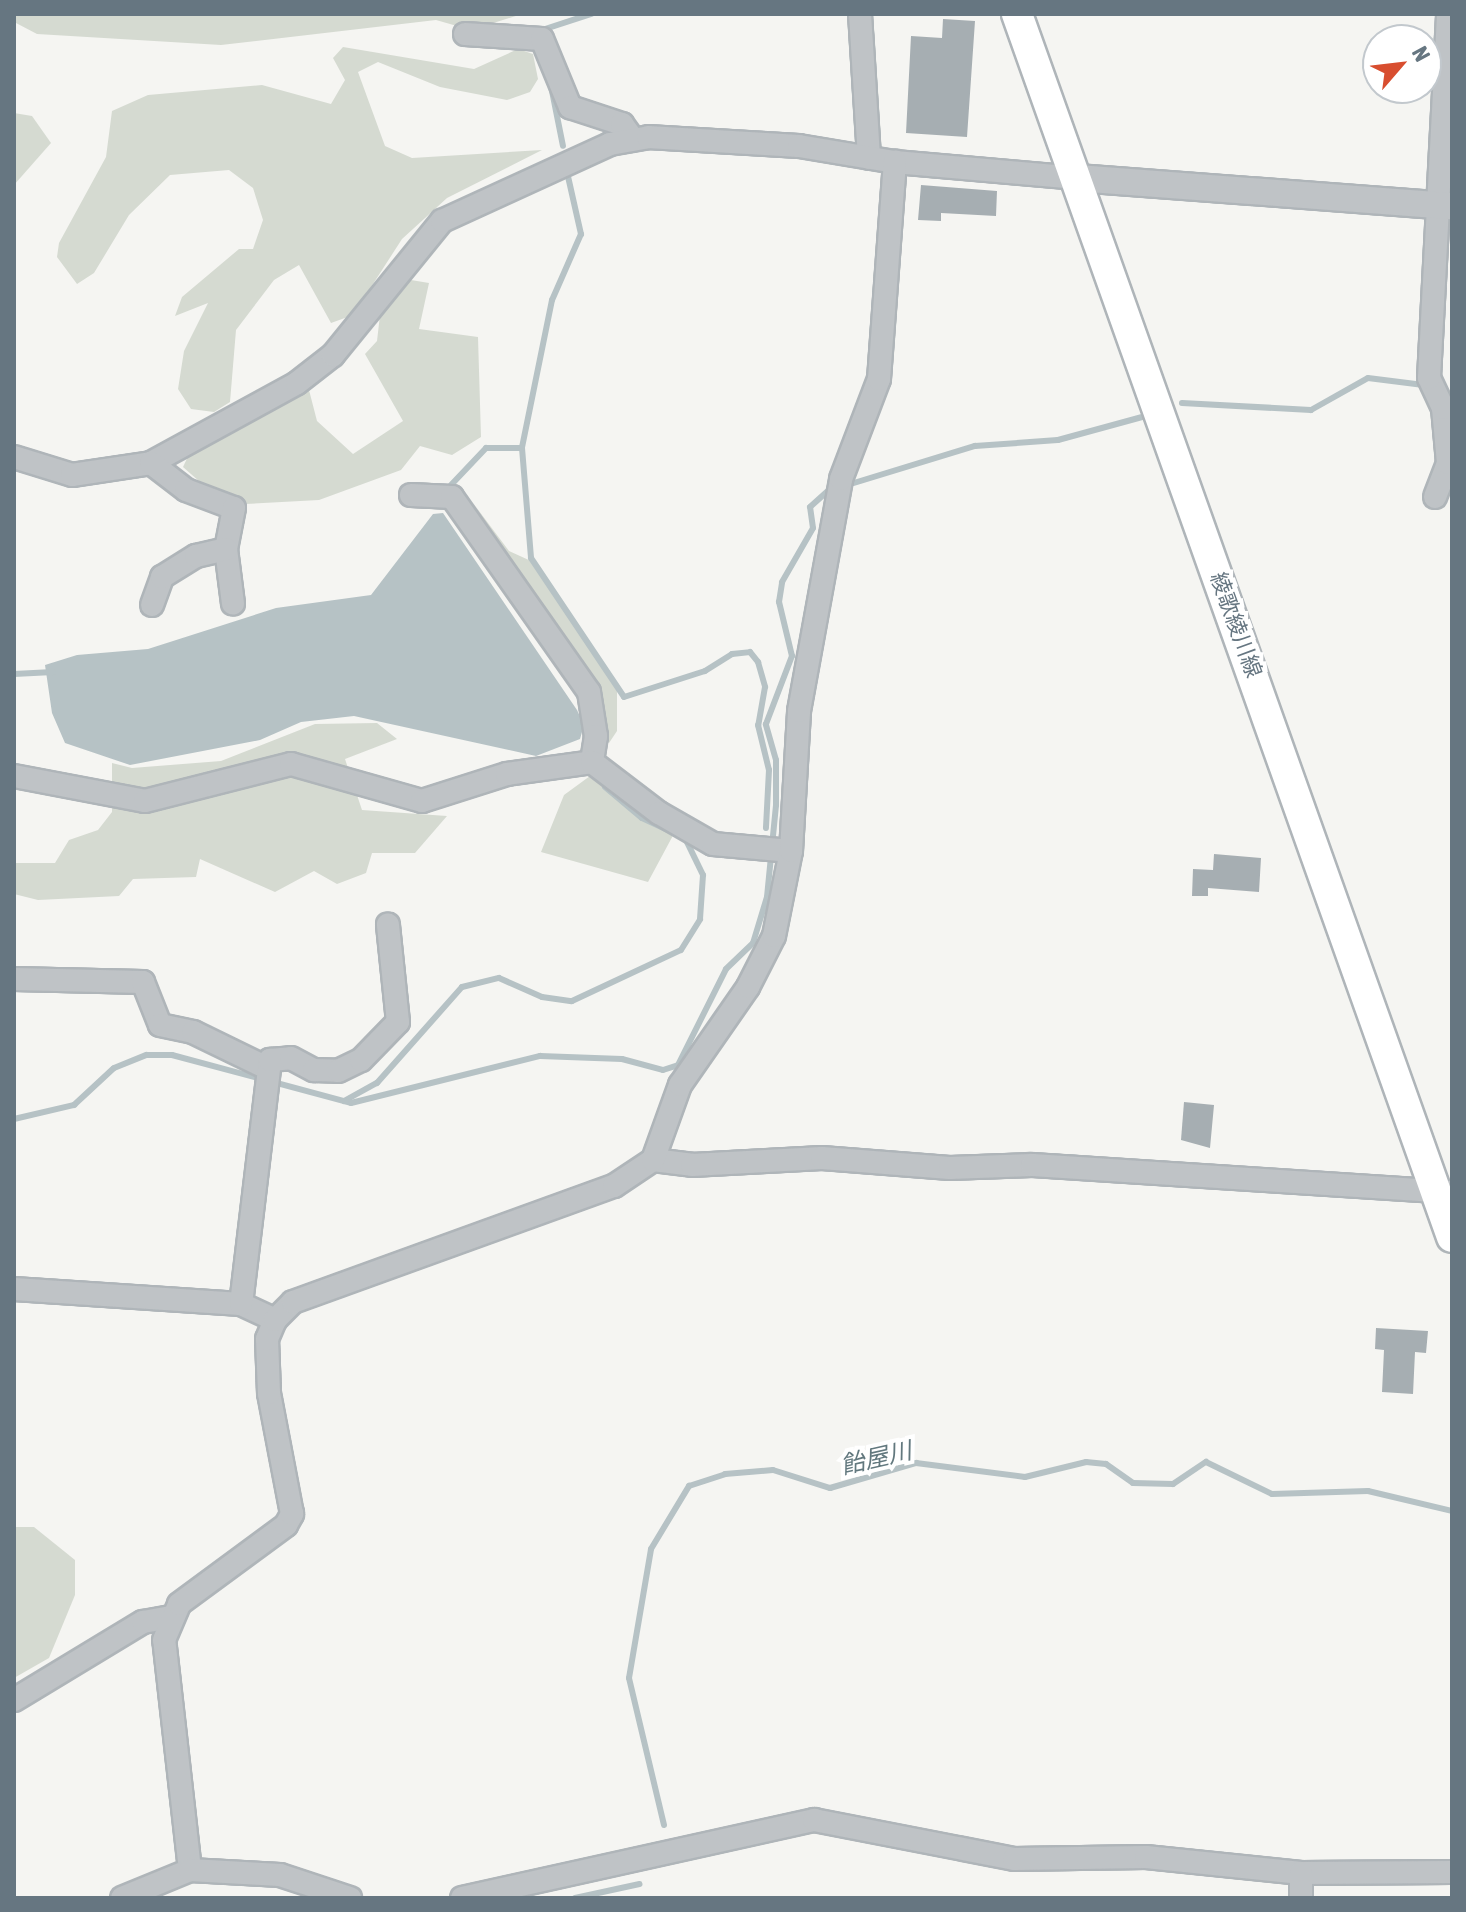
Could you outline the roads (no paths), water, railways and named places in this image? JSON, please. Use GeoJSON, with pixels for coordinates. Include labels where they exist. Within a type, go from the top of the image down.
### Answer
{"type":"FeatureCollection","features":[{"type":"Feature","properties":{"kind":"main road","name":"綾歌綾川線"},"geometry":{"type":"LineString","coordinates":[[1017,14],[1444,1192],[1452,1237]]}},
{"type":"Feature","properties":{"kind":"street"},"geometry":{"type":"LineString","coordinates":[[860,14],[869,158]]}},
{"type":"Feature","properties":{"kind":"street"},"geometry":{"type":"LineString","coordinates":[[1438,489],[1448,463],[1443,408],[1429,378],[1445,206],[1448,14]]}},
{"type":"Feature","properties":{"kind":"street"},"geometry":{"type":"LineString","coordinates":[[465,34],[538,40],[570,107],[622,124],[633,139]]}},
{"type":"Feature","properties":{"kind":"street"},"geometry":{"type":"LineString","coordinates":[[14,457],[72,475],[151,463],[297,383],[333,355],[442,221],[581,153],[633,139],[799,146],[895,162],[1445,206]]}},
{"type":"Feature","properties":{"kind":"street"},"geometry":{"type":"LineString","coordinates":[[14,1700],[143,1622],[171,1617],[292,1514],[269,1393],[267,1339],[275,1320],[293,1302],[614,1186],[653,1160],[680,1085],[748,987],[774,936],[779,850],[799,711],[840,485],[879,379],[895,162]]}},
{"type":"Feature","properties":{"kind":"street"},"geometry":{"type":"LineString","coordinates":[[151,463],[186,490],[234,508],[226,549],[233,604]]}},
{"type":"Feature","properties":{"kind":"street"},"geometry":{"type":"LineString","coordinates":[[411,495],[452,497],[589,692],[596,736],[592,762]]}},
{"type":"Feature","properties":{"kind":"street"},"geometry":{"type":"LineString","coordinates":[[152,605],[162,577],[196,556],[226,549]]}},
{"type":"Feature","properties":{"kind":"street"},"geometry":{"type":"LineString","coordinates":[[14,776],[145,801],[291,764],[422,801],[507,774],[592,762],[659,813],[713,844],[779,850]]}},
{"type":"Feature","properties":{"kind":"street"},"geometry":{"type":"LineString","coordinates":[[241,1304],[265,1075],[270,1060],[291,1058],[314,1070],[338,1071],[361,1060],[398,1022],[388,925]]}},
{"type":"Feature","properties":{"kind":"street"},"geometry":{"type":"LineString","coordinates":[[14,979],[143,982],[160,1025],[193,1032],[265,1075]]}},
{"type":"Feature","properties":{"kind":"street"},"geometry":{"type":"LineString","coordinates":[[653,1160],[692,1165],[822,1158],[950,1168],[1032,1165],[1124,1175],[1171,1170],[1444,1192]]}},
{"type":"Feature","properties":{"kind":"street"},"geometry":{"type":"LineString","coordinates":[[14,1289],[241,1304],[275,1320]]}},
{"type":"Feature","properties":{"kind":"street"},"geometry":{"type":"LineString","coordinates":[[171,1617],[164,1664],[190,1870]]}},
{"type":"Feature","properties":{"kind":"street"},"geometry":{"type":"LineString","coordinates":[[462,1898],[814,1820],[1014,1859],[1146,1857],[1301,1873],[1452,1872]]}},
{"type":"Feature","properties":{"kind":"street"},"geometry":{"type":"LineString","coordinates":[[122,1898],[190,1870],[280,1875],[350,1898]]}},
{"type":"Feature","properties":{"kind":"street"},"geometry":{"type":"LineString","coordinates":[[1301,1873],[1301,1898]]}},
{"type":"Feature","properties":{"kind":"waterway"},"geometry":{"type":"LineString","coordinates":[[539,31],[591,14]]}},
{"type":"Feature","properties":{"kind":"waterway"},"geometry":{"type":"LineString","coordinates":[[551,86],[563,146]]}},
{"type":"Feature","properties":{"kind":"waterway"},"geometry":{"type":"LineString","coordinates":[[567,172],[581,234],[552,300],[522,448],[531,558],[624,697],[705,671],[732,654],[750,652],[758,662],[765,687],[758,725],[769,770],[766,828]]}},
{"type":"Feature","properties":{"kind":"waterway"},"geometry":{"type":"LineString","coordinates":[[1182,403],[1311,410],[1368,378],[1424,385]]}},
{"type":"Feature","properties":{"kind":"waterway"},"geometry":{"type":"LineString","coordinates":[[844,486],[975,446],[1058,440],[1146,416]]}},
{"type":"Feature","properties":{"kind":"waterway"},"geometry":{"type":"LineString","coordinates":[[451,485],[486,448],[522,448]]}},
{"type":"Feature","properties":{"kind":"waterway"},"geometry":{"type":"LineString","coordinates":[[14,1119],[74,1105],[114,1068],[147,1055],[172,1055],[351,1103],[540,1056],[622,1059],[663,1070],[678,1065],[726,969],[753,943],[767,897],[776,805],[776,760],[766,724],[792,656],[779,602],[782,582],[813,528],[810,507],[833,486]]}},
{"type":"Feature","properties":{"kind":"waterway"},"geometry":{"type":"LineString","coordinates":[[14,674],[53,672]]}},
{"type":"Feature","properties":{"kind":"waterway"},"geometry":{"type":"LineString","coordinates":[[605,787],[642,818],[668,830]]}},
{"type":"Feature","properties":{"kind":"waterway"},"geometry":{"type":"LineString","coordinates":[[344,1101],[377,1083],[462,987],[499,978],[542,997],[572,1001],[681,950],[700,919],[703,875],[685,838]]}},
{"type":"Feature","properties":{"kind":"waterway"},"geometry":{"type":"LineString","coordinates":[[1026,1155],[1079,1158]]}},
{"type":"Feature","properties":{"kind":"waterway"},"geometry":{"type":"LineString","coordinates":[[1153,1163],[1230,1168]]}},
{"type":"Feature","properties":{"kind":"waterway","name":"飴屋川"},"geometry":{"type":"LineString","coordinates":[[664,1825],[629,1678],[651,1549],[689,1486],[725,1474],[773,1470],[830,1488],[916,1463],[1025,1477],[1086,1462],[1106,1464],[1133,1483],[1173,1484],[1206,1462],[1272,1494],[1368,1491],[1452,1511]]}},
{"type":"Feature","properties":{"kind":"waterway","name":"飴屋川"},"geometry":{"type":"LineString","coordinates":[[575,1898],[640,1884]]}}]}
